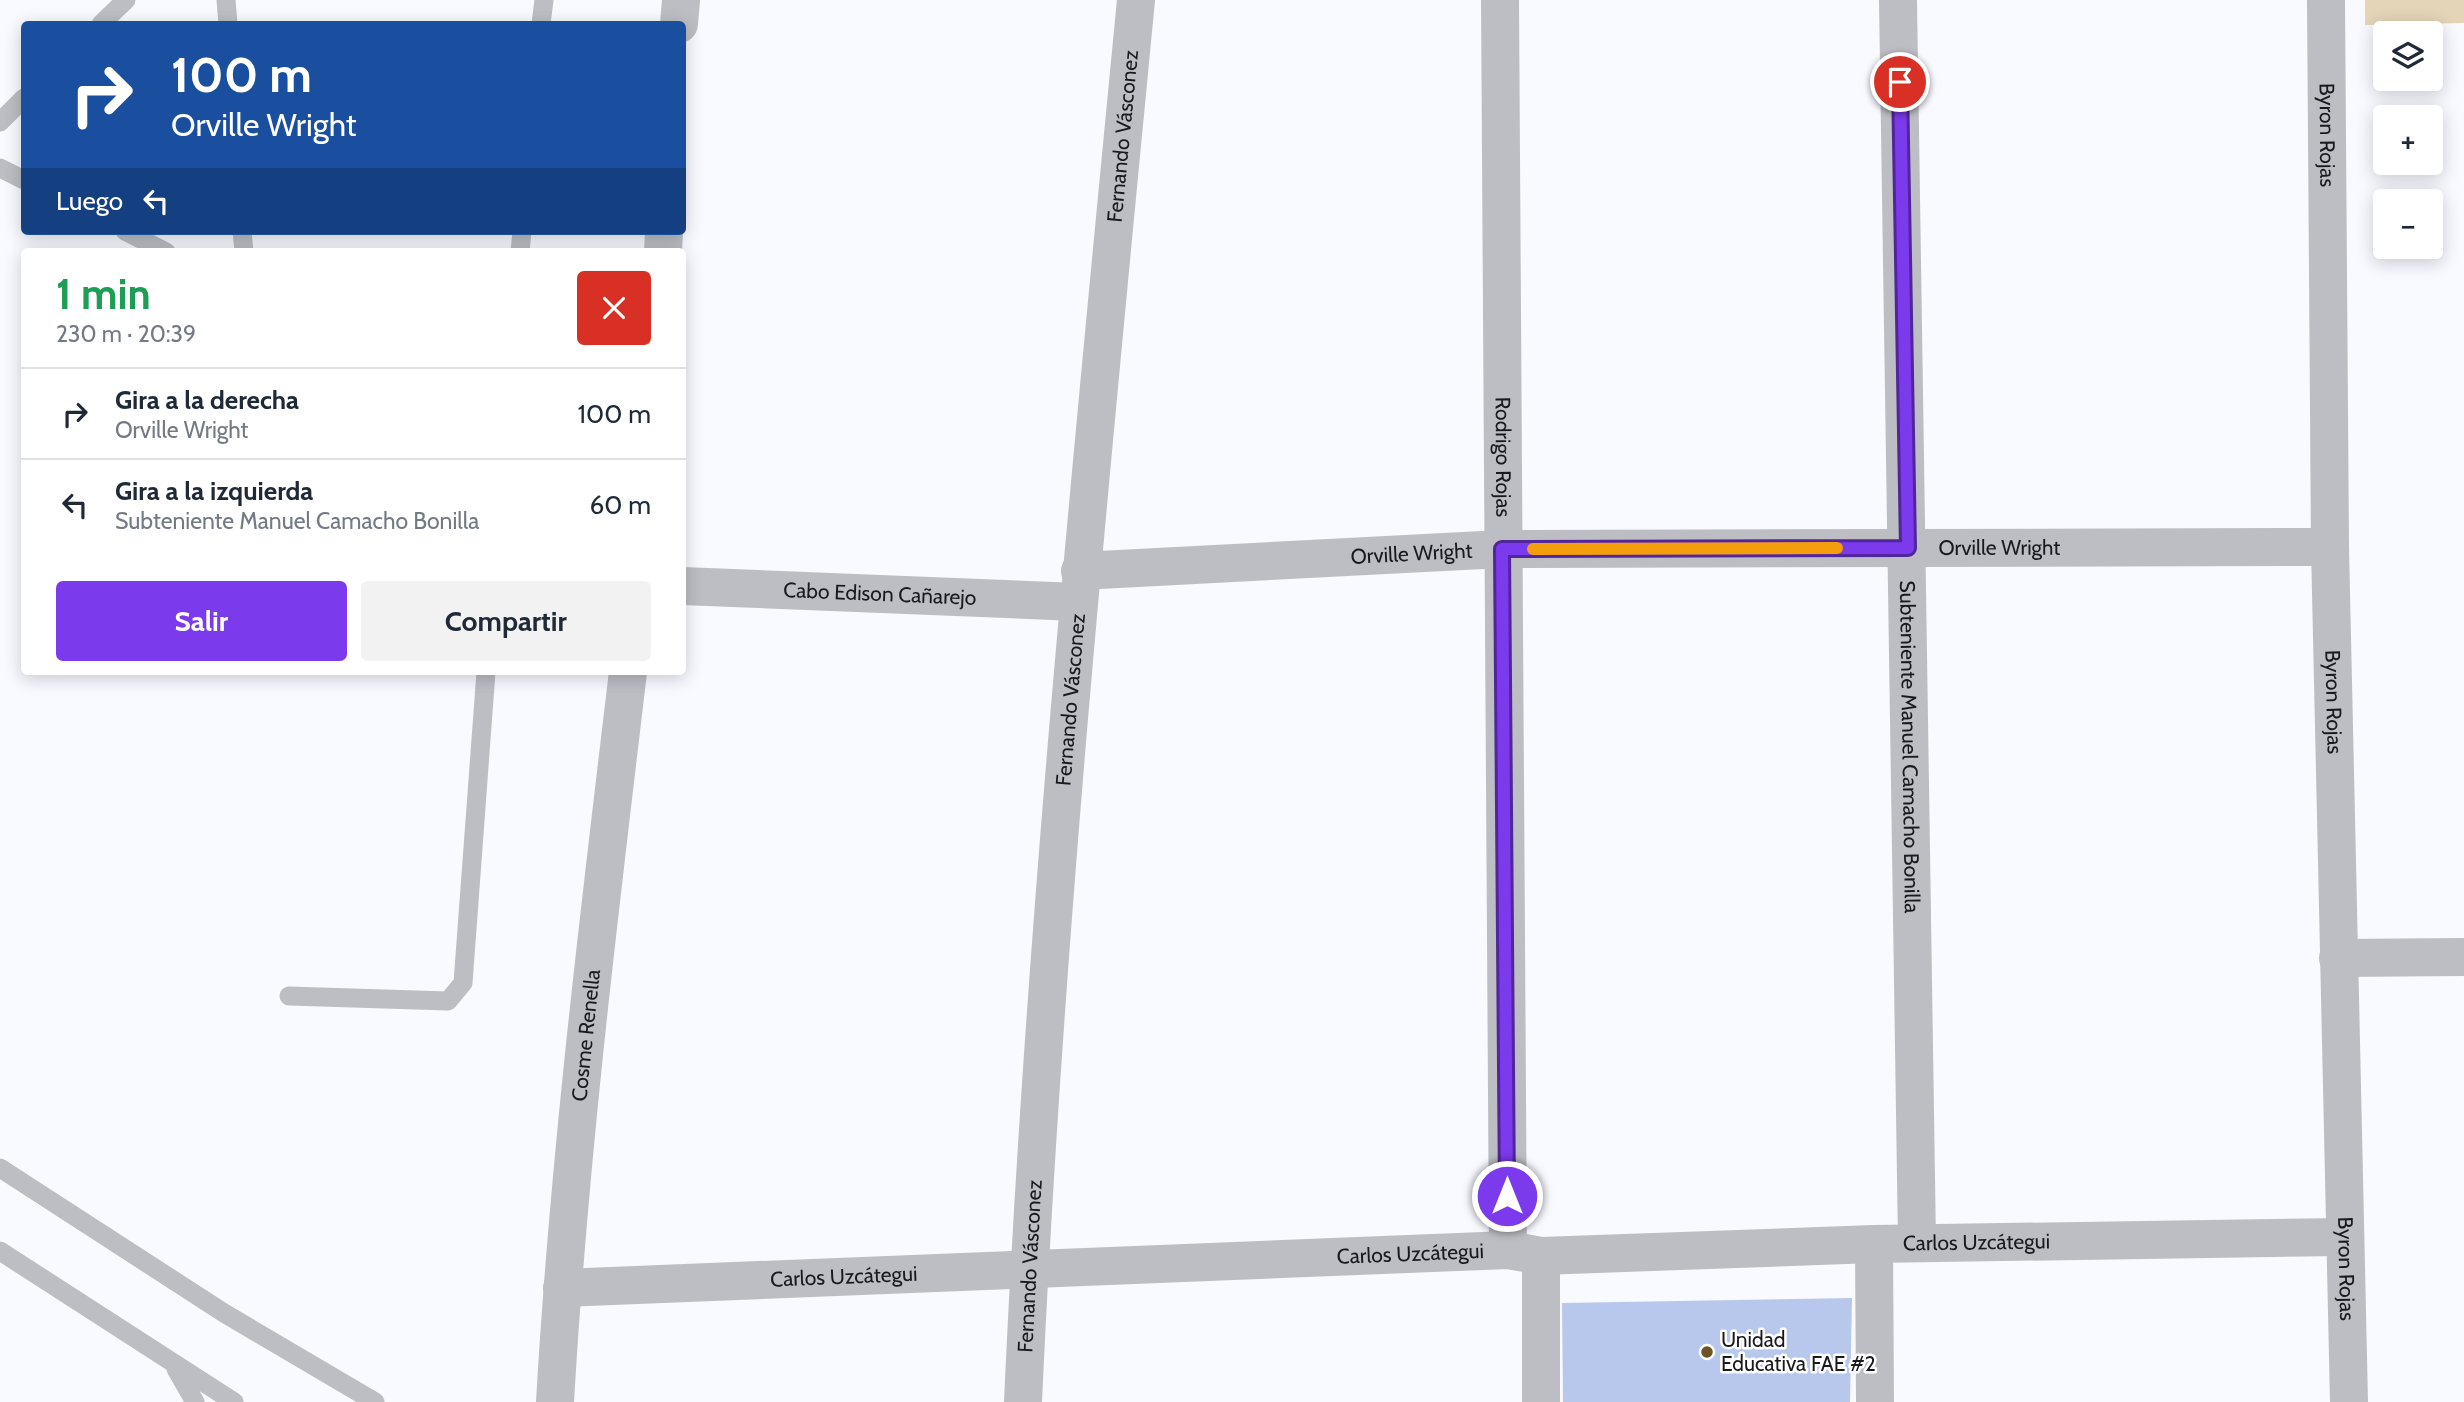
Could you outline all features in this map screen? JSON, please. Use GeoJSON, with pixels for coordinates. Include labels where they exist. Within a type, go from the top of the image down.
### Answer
{"type":"FeatureCollection","features":[{"type":"Feature","properties":{"kind":"street"},"geometry":{"type":"LineString","coordinates":[[679,21],[681,0]]}},
{"type":"Feature","properties":{"kind":"street","name":"Fernando Vásconez"},"geometry":{"type":"LineString","coordinates":[[1023,1402],[1029,1267],[1079,587],[1136,0]]}},
{"type":"Feature","properties":{"kind":"street","name":"Rodrigo Rojas"},"geometry":{"type":"LineString","coordinates":[[1500,0],[1502,549],[1524,1253],[1541,1402]]}},
{"type":"Feature","properties":{"kind":"street","name":"Subteniente Manuel Camacho Bonilla"},"geometry":{"type":"LineString","coordinates":[[1898,0],[1917,1243]]}},
{"type":"Feature","properties":{"kind":"street","name":"Byron Rojas"},"geometry":{"type":"LineString","coordinates":[[2326,0],[2330,547],[2343,1237],[2349,1402]]}},
{"type":"Feature","properties":{"kind":"street","name":"Orville Wright"},"geometry":{"type":"LineString","coordinates":[[1079,587],[1502,549],[2330,547]]}},
{"type":"Feature","properties":{"kind":"street","name":"Cabo Edison Cañarejo"},"geometry":{"type":"LineString","coordinates":[[686,586],[1079,587]]}},
{"type":"Feature","properties":{"kind":"street","name":"Cosme Renella"},"geometry":{"type":"LineString","coordinates":[[555,1402],[562,1288],[628,675]]}},
{"type":"Feature","properties":{"kind":"street"},"geometry":{"type":"LineString","coordinates":[[2338,958],[2464,957]]}},
{"type":"Feature","properties":{"kind":"street","name":"Carlos Uzcátegui"},"geometry":{"type":"LineString","coordinates":[[562,1288],[1029,1267],[1917,1243],[2343,1237]]}},
{"type":"Feature","properties":{"kind":"street"},"geometry":{"type":"LineString","coordinates":[[1874,1244],[1875,1402]]}},
{"type":"Feature","properties":{"kind":"lane"},"geometry":{"type":"LineString","coordinates":[[104,21],[126,0]]}},
{"type":"Feature","properties":{"kind":"lane"},"geometry":{"type":"LineString","coordinates":[[226,0],[228,21]]}},
{"type":"Feature","properties":{"kind":"lane"},"geometry":{"type":"LineString","coordinates":[[541,21],[544,0]]}},
{"type":"Feature","properties":{"kind":"lane"},"geometry":{"type":"LineString","coordinates":[[0,122],[21,101]]}},
{"type":"Feature","properties":{"kind":"lane"},"geometry":{"type":"LineString","coordinates":[[0,168],[21,178]]}},
{"type":"Feature","properties":{"kind":"lane"},"geometry":{"type":"LineString","coordinates":[[133,235],[158,248]]}},
{"type":"Feature","properties":{"kind":"lane"},"geometry":{"type":"LineString","coordinates":[[289,996],[448,1001],[457,993],[463,983],[486,675]]}},
{"type":"Feature","properties":{"kind":"lane"},"geometry":{"type":"LineString","coordinates":[[0,1168],[224,1313],[375,1402]]}},
{"type":"Feature","properties":{"kind":"lane"},"geometry":{"type":"LineString","coordinates":[[0,1251],[174,1366],[234,1402]]}},
{"type":"Feature","properties":{"kind":"lane"},"geometry":{"type":"LineString","coordinates":[[174,1366],[194,1402]]}},
{"type":"Feature","properties":{"kind":"shaded area"},"geometry":{"type":"Polygon","coordinates":[[[2365,0],[2464,0],[2464,23],[2373,21],[2373,25],[2365,25],[2365,0]]]}},
{"type":"Feature","properties":{"kind":"building","name":"Unidad Educativa FAE #2"},"geometry":{"type":"Polygon","coordinates":[[[1852,1298],[1850,1402],[1563,1402],[1562,1303],[1852,1298]]]}},
{"type":"Feature","properties":{"kind":"slow traffic"},"geometry":{"type":"LineString","coordinates":[[1533,549],[1837,548]]}},
{"type":"Feature","properties":{"kind":"place","name":"Unidad Educativa FAE #2"},"geometry":{"type":"Point","coordinates":[1707,1352]}},
{"type":"Feature","properties":{"kind":"route"},"geometry":{"type":"LineString","coordinates":[[1507,1196],[1502,549],[1908,548],[1900,82]]}}]}
